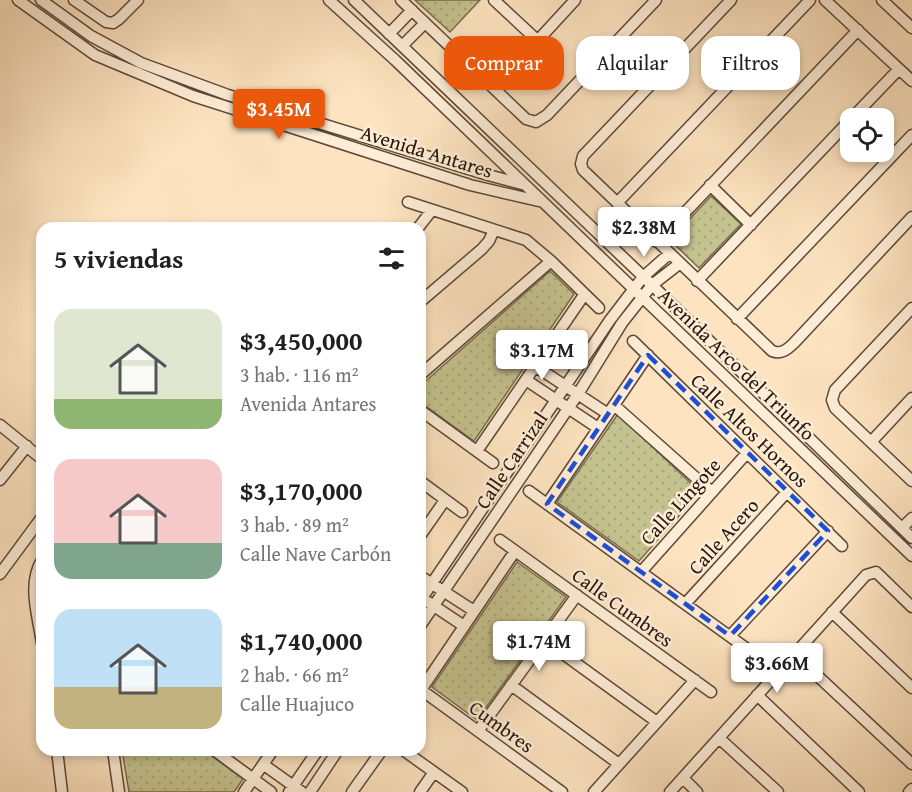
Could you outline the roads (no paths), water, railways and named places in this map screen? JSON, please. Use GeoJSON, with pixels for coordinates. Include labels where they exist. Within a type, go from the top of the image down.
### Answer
{"type":"FeatureCollection","features":[{"type":"Feature","properties":{"kind":"street","name":"Avenida Antares"},"geometry":{"type":"LineString","coordinates":[[18,0],[95,55],[193,96],[470,185],[571,208]]}},
{"type":"Feature","properties":{"kind":"street","name":"Avenida Antares"},"geometry":{"type":"LineString","coordinates":[[41,0],[114,50],[163,71],[228,95],[332,128],[488,175],[552,190]]}},
{"type":"Feature","properties":{"kind":"street"},"geometry":{"type":"LineString","coordinates":[[74,0],[106,22],[112,23],[138,0]]}},
{"type":"Feature","properties":{"kind":"street","name":"Avenida Arco del Triunfo"},"geometry":{"type":"LineString","coordinates":[[329,0],[395,60],[912,556]]}},
{"type":"Feature","properties":{"kind":"street","name":"Avenida Arco del Triunfo"},"geometry":{"type":"LineString","coordinates":[[354,0],[912,537]]}},
{"type":"Feature","properties":{"kind":"street"},"geometry":{"type":"LineString","coordinates":[[401,0],[444,41]]}},
{"type":"Feature","properties":{"kind":"street"},"geometry":{"type":"LineString","coordinates":[[494,0],[533,36]]}},
{"type":"Feature","properties":{"kind":"street"},"geometry":{"type":"LineString","coordinates":[[543,36],[575,0]]}},
{"type":"Feature","properties":{"kind":"street"},"geometry":{"type":"LineString","coordinates":[[496,90],[526,119],[536,122],[547,115],[656,0]]}},
{"type":"Feature","properties":{"kind":"street"},"geometry":{"type":"LineString","coordinates":[[730,0],[583,156],[581,164],[588,175],[669,255],[772,351],[777,353],[795,343],[912,217]]}},
{"type":"Feature","properties":{"kind":"street"},"geometry":{"type":"LineString","coordinates":[[617,203],[810,0]]}},
{"type":"Feature","properties":{"kind":"street"},"geometry":{"type":"LineString","coordinates":[[825,0],[912,81]]}},
{"type":"Feature","properties":{"kind":"street"},"geometry":{"type":"LineString","coordinates":[[882,0],[912,28]]}},
{"type":"Feature","properties":{"kind":"street"},"geometry":{"type":"LineString","coordinates":[[389,34],[412,10]]}},
{"type":"Feature","properties":{"kind":"street"},"geometry":{"type":"LineString","coordinates":[[402,46],[425,23]]}},
{"type":"Feature","properties":{"kind":"street"},"geometry":{"type":"LineString","coordinates":[[657,242],[858,30]]}},
{"type":"Feature","properties":{"kind":"street"},"geometry":{"type":"LineString","coordinates":[[862,108],[899,69]]}},
{"type":"Feature","properties":{"kind":"street"},"geometry":{"type":"LineString","coordinates":[[697,281],[840,131]]}},
{"type":"Feature","properties":{"kind":"street"},"geometry":{"type":"LineString","coordinates":[[737,319],[912,135]]}},
{"type":"Feature","properties":{"kind":"street"},"geometry":{"type":"LineString","coordinates":[[710,185],[751,225]]}},
{"type":"Feature","properties":{"kind":"street"},"geometry":{"type":"LineString","coordinates":[[408,202],[526,240],[599,308]]}},
{"type":"Feature","properties":{"kind":"street"},"geometry":{"type":"LineString","coordinates":[[423,222],[432,210]]}},
{"type":"Feature","properties":{"kind":"street"},"geometry":{"type":"LineString","coordinates":[[426,297],[482,249],[494,230]]}},
{"type":"Feature","properties":{"kind":"street","name":"Calle Carrizal"},"geometry":{"type":"LineString","coordinates":[[426,592],[565,386],[633,290],[643,277],[669,255]]}},
{"type":"Feature","properties":{"kind":"street"},"geometry":{"type":"LineString","coordinates":[[426,370],[551,261]]}},
{"type":"Feature","properties":{"kind":"street","name":"Calle Carrizal"},"geometry":{"type":"LineString","coordinates":[[426,617],[578,394],[622,323],[652,285],[679,264]]}},
{"type":"Feature","properties":{"kind":"street"},"geometry":{"type":"LineString","coordinates":[[477,452],[585,295]]}},
{"type":"Feature","properties":{"kind":"street"},"geometry":{"type":"LineString","coordinates":[[912,308],[832,395],[832,404],[835,408],[912,481]]}},
{"type":"Feature","properties":{"kind":"street","name":"Calle Altos Hornos"},"geometry":{"type":"LineString","coordinates":[[633,341],[842,546]]}},
{"type":"Feature","properties":{"kind":"street"},"geometry":{"type":"LineString","coordinates":[[547,504],[648,355]]}},
{"type":"Feature","properties":{"kind":"street"},"geometry":{"type":"LineString","coordinates":[[535,366],[578,394],[611,409],[712,492]]}},
{"type":"Feature","properties":{"kind":"street"},"geometry":{"type":"LineString","coordinates":[[526,380],[598,428]]}},
{"type":"Feature","properties":{"kind":"street"},"geometry":{"type":"LineString","coordinates":[[871,442],[912,398]]}},
{"type":"Feature","properties":{"kind":"street"},"geometry":{"type":"LineString","coordinates":[[426,414],[493,463]]}},
{"type":"Feature","properties":{"kind":"street"},"geometry":{"type":"LineString","coordinates":[[0,425],[36,454]]}},
{"type":"Feature","properties":{"kind":"street"},"geometry":{"type":"LineString","coordinates":[[0,480],[27,446]]}},
{"type":"Feature","properties":{"kind":"street","name":"Calle Lingote"},"geometry":{"type":"LineString","coordinates":[[641,572],[747,453]]}},
{"type":"Feature","properties":{"kind":"street"},"geometry":{"type":"LineString","coordinates":[[426,486],[462,512]]}},
{"type":"Feature","properties":{"kind":"street"},"geometry":{"type":"LineString","coordinates":[[529,491],[750,651]]}},
{"type":"Feature","properties":{"kind":"street","name":"Calle Acero"},"geometry":{"type":"LineString","coordinates":[[685,604],[787,492]]}},
{"type":"Feature","properties":{"kind":"street"},"geometry":{"type":"LineString","coordinates":[[426,527],[445,500]]}},
{"type":"Feature","properties":{"kind":"street"},"geometry":{"type":"LineString","coordinates":[[902,528],[912,518]]}},
{"type":"Feature","properties":{"kind":"street"},"geometry":{"type":"LineString","coordinates":[[0,574],[36,525]]}},
{"type":"Feature","properties":{"kind":"street"},"geometry":{"type":"LineString","coordinates":[[730,636],[828,531]]}},
{"type":"Feature","properties":{"kind":"street","name":"Calle Cumbres"},"geometry":{"type":"LineString","coordinates":[[500,540],[711,692]]}},
{"type":"Feature","properties":{"kind":"street"},"geometry":{"type":"LineString","coordinates":[[426,681],[514,551]]}},
{"type":"Feature","properties":{"kind":"street"},"geometry":{"type":"LineString","coordinates":[[36,572],[34,576],[36,593]]}},
{"type":"Feature","properties":{"kind":"street"},"geometry":{"type":"LineString","coordinates":[[670,792],[862,578],[874,572],[912,608]]}},
{"type":"Feature","properties":{"kind":"street"},"geometry":{"type":"LineString","coordinates":[[426,580],[474,611]]}},
{"type":"Feature","properties":{"kind":"street"},"geometry":{"type":"LineString","coordinates":[[478,731],[577,596]]}},
{"type":"Feature","properties":{"kind":"street"},"geometry":{"type":"LineString","coordinates":[[426,602],[464,626]]}},
{"type":"Feature","properties":{"kind":"street"},"geometry":{"type":"LineString","coordinates":[[832,612],[912,688]]}},
{"type":"Feature","properties":{"kind":"street"},"geometry":{"type":"LineString","coordinates":[[544,640],[657,722]]}},
{"type":"Feature","properties":{"kind":"street"},"geometry":{"type":"LineString","coordinates":[[794,654],[912,764]]}},
{"type":"Feature","properties":{"kind":"street"},"geometry":{"type":"LineString","coordinates":[[594,792],[695,680]]}},
{"type":"Feature","properties":{"kind":"street"},"geometry":{"type":"LineString","coordinates":[[511,685],[619,765]]}},
{"type":"Feature","properties":{"kind":"street","name":"Cumbres"},"geometry":{"type":"LineString","coordinates":[[426,694],[562,792]]}},
{"type":"Feature","properties":{"kind":"street"},"geometry":{"type":"LineString","coordinates":[[757,695],[860,792]]}},
{"type":"Feature","properties":{"kind":"street"},"geometry":{"type":"LineString","coordinates":[[719,738],[778,792]]}},
{"type":"Feature","properties":{"kind":"street"},"geometry":{"type":"LineString","coordinates":[[58,756],[62,792]]}},
{"type":"Feature","properties":{"kind":"street"},"geometry":{"type":"LineString","coordinates":[[114,756],[119,792]]}},
{"type":"Feature","properties":{"kind":"street"},"geometry":{"type":"LineString","coordinates":[[222,756],[271,792]]}},
{"type":"Feature","properties":{"kind":"street"},"geometry":{"type":"LineString","coordinates":[[244,792],[269,756]]}},
{"type":"Feature","properties":{"kind":"street"},"geometry":{"type":"LineString","coordinates":[[264,765],[295,790],[315,756]]}},
{"type":"Feature","properties":{"kind":"street"},"geometry":{"type":"LineString","coordinates":[[310,792],[334,756]]}},
{"type":"Feature","properties":{"kind":"street"},"geometry":{"type":"LineString","coordinates":[[352,792],[378,756]]}},
{"type":"Feature","properties":{"kind":"street"},"geometry":{"type":"LineString","coordinates":[[411,756],[462,792]]}},
{"type":"Feature","properties":{"kind":"street"},"geometry":{"type":"LineString","coordinates":[[420,792],[434,772]]}},
{"type":"Feature","properties":{"kind":"street"},"geometry":{"type":"LineString","coordinates":[[683,778],[697,792]]}}]}
